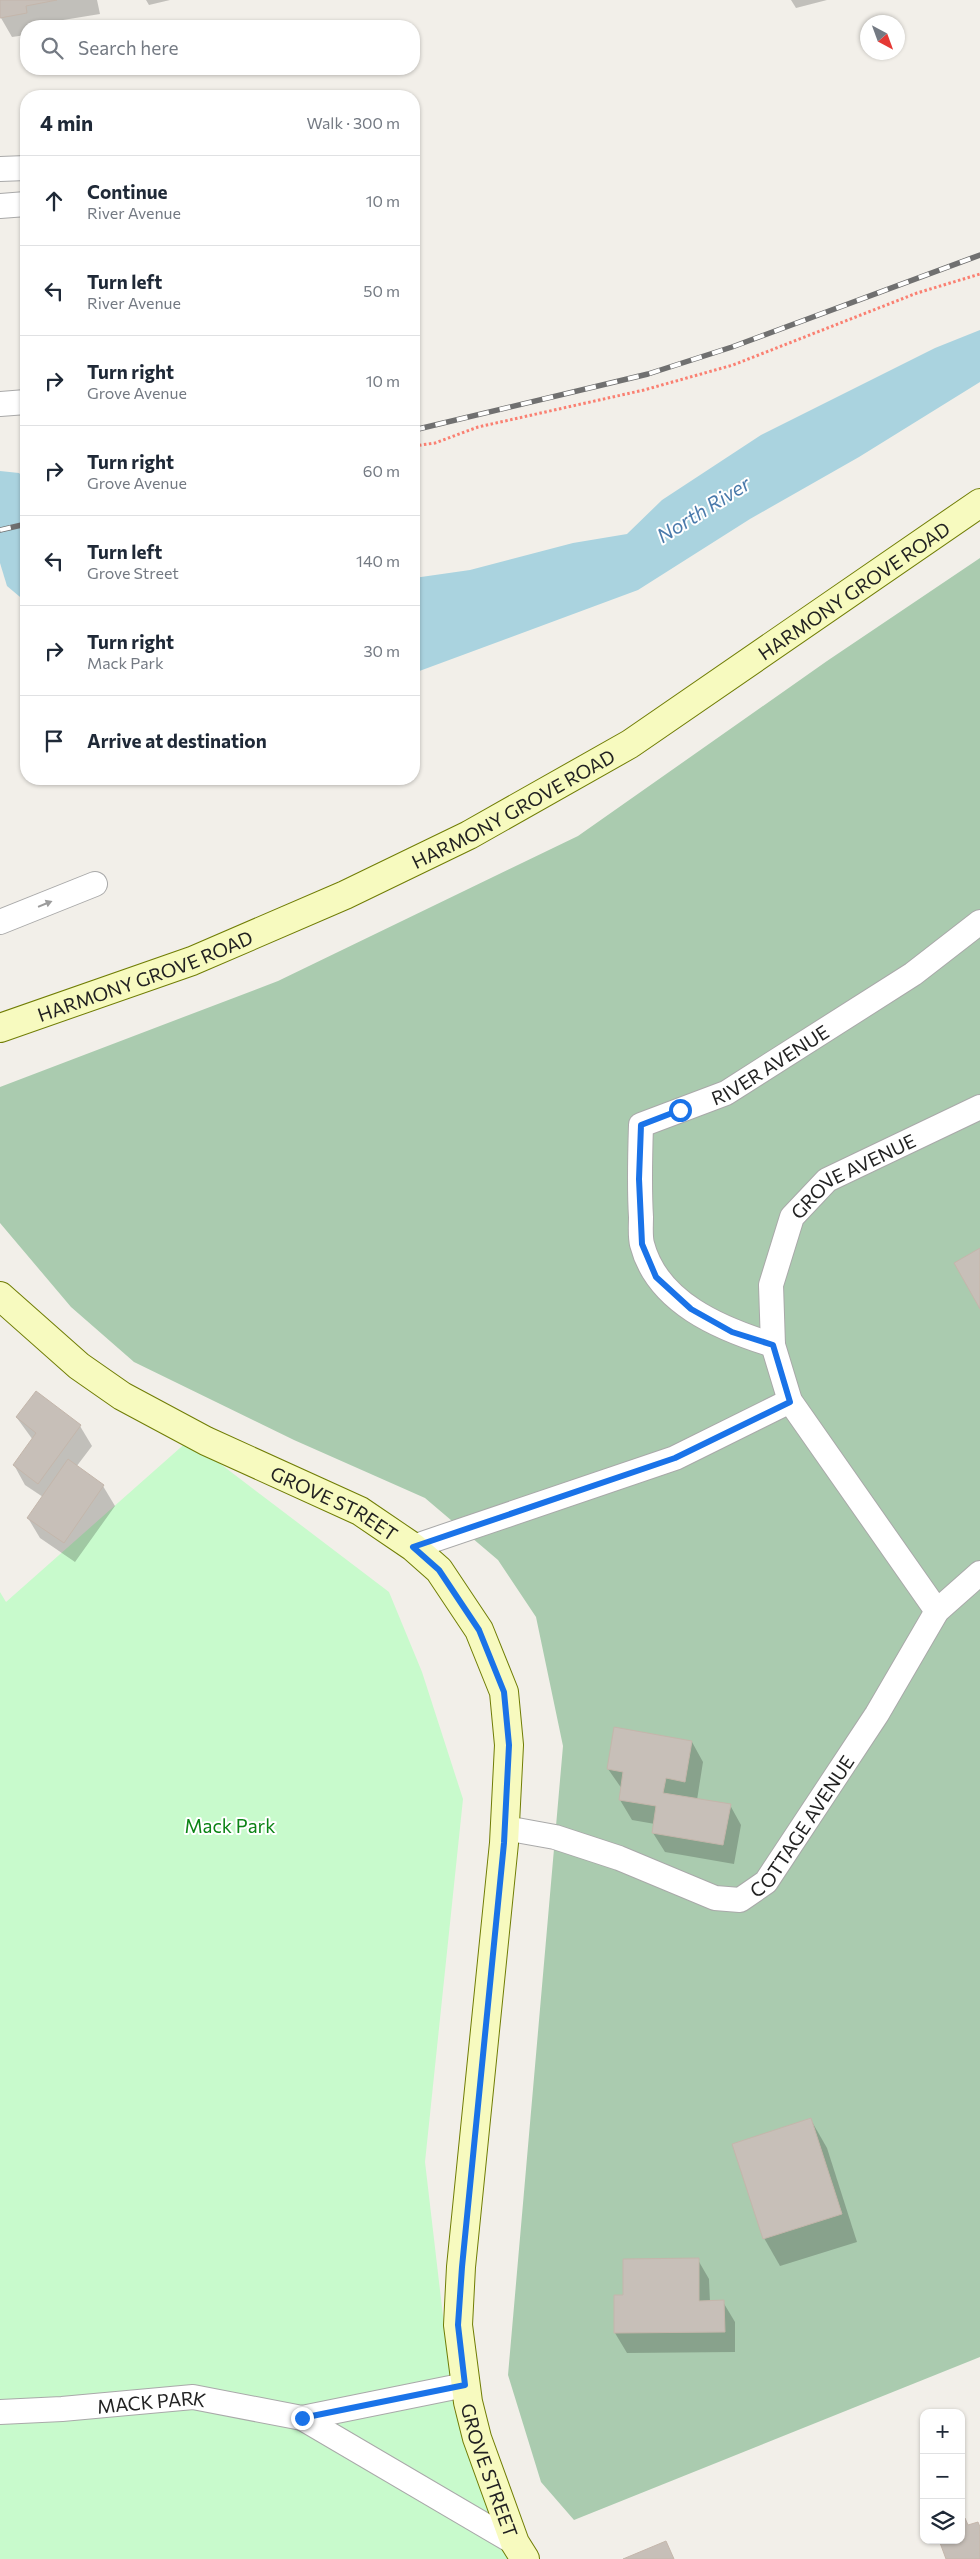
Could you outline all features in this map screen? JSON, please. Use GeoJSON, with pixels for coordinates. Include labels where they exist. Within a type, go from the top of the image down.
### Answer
{"type":"FeatureCollection","features":[{"type":"Feature","properties":{"kind":"street","name":"HARMONY GROVE ROAD"},"geometry":{"type":"LineString","coordinates":[[0,1028],[192,961],[363,887],[469,836],[630,744],[980,503]]}},
{"type":"Feature","properties":{"kind":"street","name":"GROVE STREET"},"geometry":{"type":"LineString","coordinates":[[0,1296],[79,1366],[122,1396],[206,1441],[360,1511],[413,1547],[439,1570],[479,1630],[504,1692],[509,1745],[505,1828],[458,2325],[465,2385],[477,2438],[520,2551]]}},
{"type":"Feature","properties":{"kind":"lane"},"geometry":{"type":"LineString","coordinates":[[0,169],[20,168]]}},
{"type":"Feature","properties":{"kind":"lane"},"geometry":{"type":"LineString","coordinates":[[0,206],[20,204]]}},
{"type":"Feature","properties":{"kind":"lane"},"geometry":{"type":"LineString","coordinates":[[0,404],[20,402]]}},
{"type":"Feature","properties":{"kind":"lane"},"geometry":{"type":"LineString","coordinates":[[0,922],[95,884]]}},
{"type":"Feature","properties":{"kind":"lane","name":"RIVER AVENUE"},"geometry":{"type":"LineString","coordinates":[[773,1345],[732,1332],[691,1309],[656,1277],[642,1244],[639,1179],[641,1125],[726,1093],[913,974],[980,922]]}},
{"type":"Feature","properties":{"kind":"lane","name":"GROVE AVENUE"},"geometry":{"type":"LineString","coordinates":[[937,1611],[790,1402],[773,1345],[771,1285],[792,1218],[827,1180],[980,1107]]}},
{"type":"Feature","properties":{"kind":"lane"},"geometry":{"type":"LineString","coordinates":[[413,1547],[675,1458],[790,1402]]}},
{"type":"Feature","properties":{"kind":"lane","name":"COTTAGE AVENUE"},"geometry":{"type":"LineString","coordinates":[[505,1828],[555,1837],[620,1858],[715,1898],[740,1900],[766,1882],[877,1714],[937,1611],[980,1573]]}},
{"type":"Feature","properties":{"kind":"lane","name":"MACK PARK"},"geometry":{"type":"LineString","coordinates":[[302,2418],[465,2385]]}},
{"type":"Feature","properties":{"kind":"lane","name":"MACK PARK"},"geometry":{"type":"LineString","coordinates":[[0,2412],[62,2409],[193,2397],[302,2418],[520,2551]]}},
{"type":"Feature","properties":{"kind":"path"},"geometry":{"type":"LineString","coordinates":[[420,445],[435,443],[478,427],[644,390],[733,365],[918,293],[980,274]]}},
{"type":"Feature","properties":{"kind":"green space"},"geometry":{"type":"Polygon","coordinates":[[[980,558],[980,2357],[574,2520],[541,2482],[508,2375],[563,1746],[536,1617],[498,1560],[425,1498],[294,1440],[134,1362],[71,1307],[0,1223],[0,1087],[278,981],[578,836],[827,661],[980,558]]]}},
{"type":"Feature","properties":{"kind":"green space","name":"Mack Park"},"geometry":{"type":"Polygon","coordinates":[[[189,1440],[389,1592],[422,1672],[463,1799],[425,2162],[454,2410],[522,2559],[0,2559],[0,1592],[6,1602],[189,1440]]]}},
{"type":"Feature","properties":{"kind":"water","name":"North River"},"geometry":{"type":"Polygon","coordinates":[[[980,330],[980,382],[859,457],[750,519],[638,590],[420,671],[420,577],[470,570],[573,543],[627,534],[662,500],[761,435],[935,348],[980,330]]]}},
{"type":"Feature","properties":{"kind":"water"},"geometry":{"type":"Polygon","coordinates":[[[0,471],[20,474],[20,597],[7,586],[0,563],[0,471]]]}},
{"type":"Feature","properties":{"kind":"building"},"geometry":{"type":"Polygon","coordinates":[[[0,0],[57,0],[26,6],[27,13],[0,18],[0,0]]]}},
{"type":"Feature","properties":{"kind":"building"},"geometry":{"type":"Polygon","coordinates":[[[980,1248],[980,1309],[954,1263],[980,1248]]]}},
{"type":"Feature","properties":{"kind":"building"},"geometry":{"type":"Polygon","coordinates":[[[36,1391],[81,1425],[38,1484],[13,1465],[36,1433],[16,1417],[36,1391]]]}},
{"type":"Feature","properties":{"kind":"building"},"geometry":{"type":"Polygon","coordinates":[[[68,1459],[104,1485],[64,1543],[27,1518],[68,1459]]]}},
{"type":"Feature","properties":{"kind":"building"},"geometry":{"type":"Polygon","coordinates":[[[614,1727],[692,1741],[685,1782],[666,1778],[663,1793],[731,1804],[723,1845],[652,1833],[656,1806],[619,1800],[623,1772],[607,1769],[614,1727]]]}},
{"type":"Feature","properties":{"kind":"building"},"geometry":{"type":"Polygon","coordinates":[[[811,2118],[842,2214],[763,2239],[732,2144],[811,2118]]]}},
{"type":"Feature","properties":{"kind":"building"},"geometry":{"type":"Polygon","coordinates":[[[699,2258],[699,2301],[724,2300],[725,2332],[614,2333],[614,2295],[623,2295],[623,2259],[699,2258]]]}},
{"type":"Feature","properties":{"kind":"building"},"geometry":{"type":"Polygon","coordinates":[[[965,2518],[968,2525],[978,2522],[980,2527],[980,2559],[946,2559],[940,2544],[965,2544],[965,2518]]]}},
{"type":"Feature","properties":{"kind":"building"},"geometry":{"type":"Polygon","coordinates":[[[666,2541],[674,2559],[623,2559],[666,2541]]]}},
{"type":"Feature","properties":{"kind":"railway"},"geometry":{"type":"LineString","coordinates":[[420,429],[648,374],[732,347],[980,255]]}},
{"type":"Feature","properties":{"kind":"railway"},"geometry":{"type":"LineString","coordinates":[[0,530],[20,525]]}},
{"type":"Feature","properties":{"kind":"route"},"geometry":{"type":"LineString","coordinates":[[302,2418],[465,2385],[458,2325],[462,2267],[504,1843],[509,1745],[504,1692],[479,1630],[439,1570],[413,1547],[675,1458],[790,1402],[773,1345],[732,1332],[691,1309],[656,1277],[642,1244],[639,1179],[641,1125],[680,1110]]}}]}
